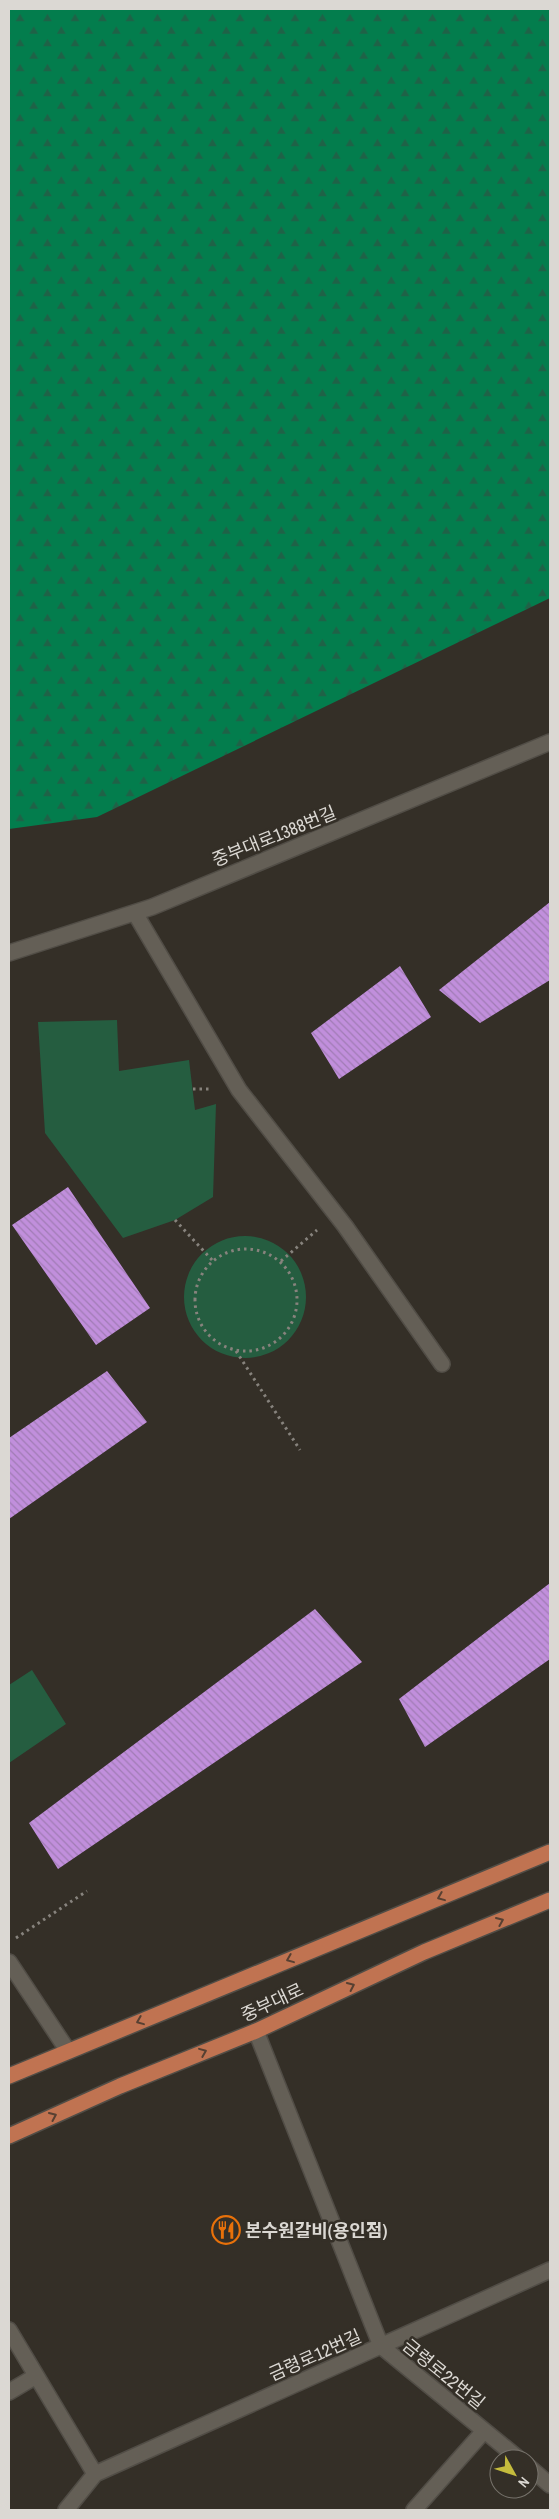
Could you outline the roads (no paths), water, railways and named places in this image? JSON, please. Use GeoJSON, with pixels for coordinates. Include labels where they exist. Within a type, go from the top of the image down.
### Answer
{"type":"FeatureCollection","features":[{"type":"Feature","properties":{"kind":"main road","name":"중부대로"},"geometry":{"type":"LineString","coordinates":[[9,2076],[550,1852]]}},
{"type":"Feature","properties":{"kind":"main road","name":"중부대로"},"geometry":{"type":"LineString","coordinates":[[9,2136],[120,2086],[256,2031],[424,1952],[550,1900]]}},
{"type":"Feature","properties":{"kind":"street","name":"중부대로1388번길"},"geometry":{"type":"LineString","coordinates":[[9,953],[135,913],[550,742]]}},
{"type":"Feature","properties":{"kind":"street"},"geometry":{"type":"LineString","coordinates":[[135,913],[239,1090],[344,1226],[442,1364]]}},
{"type":"Feature","properties":{"kind":"street"},"geometry":{"type":"LineString","coordinates":[[9,1962],[68,2051]]}},
{"type":"Feature","properties":{"kind":"street"},"geometry":{"type":"LineString","coordinates":[[256,2031],[381,2346]]}},
{"type":"Feature","properties":{"kind":"street","name":"금령로12번길"},"geometry":{"type":"LineString","coordinates":[[66,2510],[95,2474],[550,2270]]}},
{"type":"Feature","properties":{"kind":"street"},"geometry":{"type":"LineString","coordinates":[[9,2330],[95,2474]]}},
{"type":"Feature","properties":{"kind":"street","name":"금령로22번길"},"geometry":{"type":"LineString","coordinates":[[381,2346],[507,2449]]}},
{"type":"Feature","properties":{"kind":"street"},"geometry":{"type":"LineString","coordinates":[[9,2392],[36,2376]]}},
{"type":"Feature","properties":{"kind":"street","name":"금령로22번길"},"geometry":{"type":"LineString","coordinates":[[414,2510],[484,2430]]}},
{"type":"Feature","properties":{"kind":"street"},"geometry":{"type":"LineString","coordinates":[[539,2476],[550,2485]]}},
{"type":"Feature","properties":{"kind":"place","name":"본수원갈비(용인점)"},"geometry":{"type":"Point","coordinates":[226,2230]}}]}
